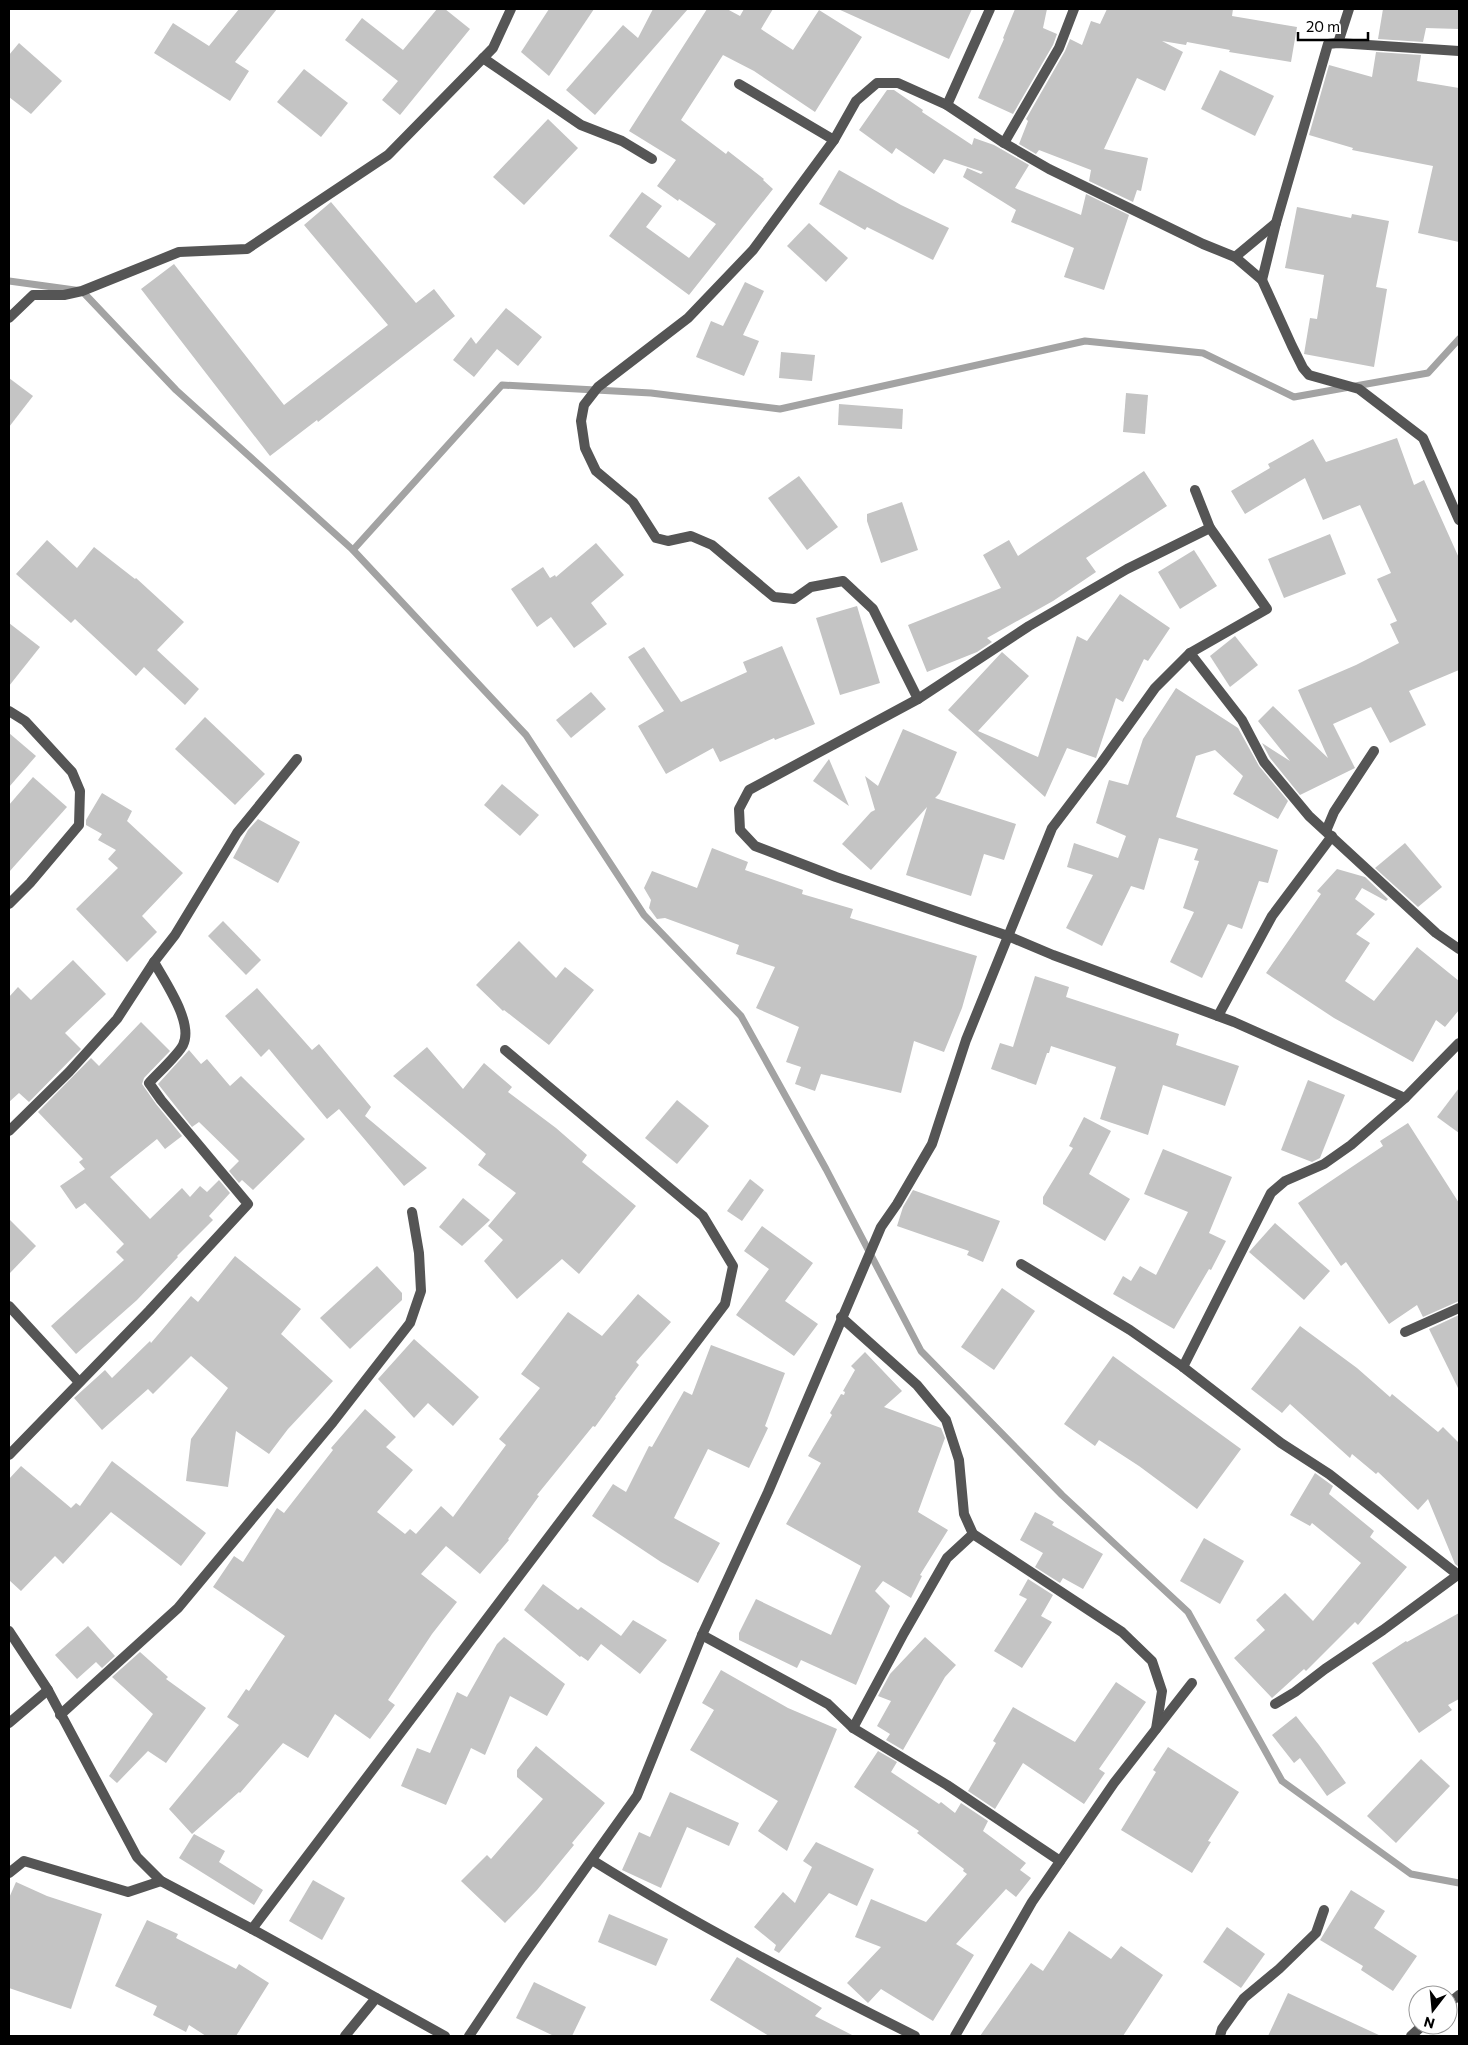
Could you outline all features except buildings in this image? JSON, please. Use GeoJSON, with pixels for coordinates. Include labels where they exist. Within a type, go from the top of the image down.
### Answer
{"type":"FeatureCollection","features":[{"type":"Feature","properties":{"kind":"street"},"geometry":{"type":"LineString","coordinates":[[9,318],[33,295],[64,295],[82,291],[179,252],[247,249],[388,155],[493,48],[511,9]]}},
{"type":"Feature","properties":{"kind":"street"},"geometry":{"type":"LineString","coordinates":[[946,105],[990,9]]}},
{"type":"Feature","properties":{"kind":"street"},"geometry":{"type":"LineString","coordinates":[[1004,143],[1059,48],[1074,9]]}},
{"type":"Feature","properties":{"kind":"street"},"geometry":{"type":"LineString","coordinates":[[1338,43],[1349,9]]}},
{"type":"Feature","properties":{"kind":"street"},"geometry":{"type":"LineString","coordinates":[[1262,280],[1276,223],[1328,44],[1338,43],[1459,51]]}},
{"type":"Feature","properties":{"kind":"street"},"geometry":{"type":"LineString","coordinates":[[483,58],[581,125],[622,141],[652,159]]}},
{"type":"Feature","properties":{"kind":"street"},"geometry":{"type":"LineString","coordinates":[[918,699],[873,609],[843,581],[811,587],[794,599],[774,597],[712,545],[691,536],[668,541],[656,538],[633,502],[596,471],[585,448],[582,421],[584,405],[598,387],[688,318],[753,250],[834,140],[856,101],[876,83],[898,83],[946,105],[1004,143],[1049,169],[1203,244],[1235,257],[1262,280],[1303,368],[1309,375],[1359,389],[1423,438],[1459,520]]}},
{"type":"Feature","properties":{"kind":"street"},"geometry":{"type":"LineString","coordinates":[[739,84],[834,140]]}},
{"type":"Feature","properties":{"kind":"street"},"geometry":{"type":"LineString","coordinates":[[1235,257],[1276,223]]}},
{"type":"Feature","properties":{"kind":"street"},"geometry":{"type":"LineString","coordinates":[[469,2036],[522,1957],[637,1796],[702,1635],[768,1492],[881,1227],[902,1197],[932,1144],[966,1040],[1052,828],[1155,688],[1190,653],[1267,609],[1210,528],[1195,490]]}},
{"type":"Feature","properties":{"kind":"street"},"geometry":{"type":"LineString","coordinates":[[1210,528],[1127,569],[1046,617],[918,699],[749,790],[739,809],[740,830],[755,846],[836,877],[1008,936],[1053,955],[1218,1016],[1405,1098]]}},
{"type":"Feature","properties":{"kind":"street"},"geometry":{"type":"LineString","coordinates":[[1190,653],[1242,720],[1264,762],[1309,816],[1436,934],[1459,950]]}},
{"type":"Feature","properties":{"kind":"street"},"geometry":{"type":"LineString","coordinates":[[9,711],[25,721],[72,772],[80,792],[79,825],[30,883],[9,904]]}},
{"type":"Feature","properties":{"kind":"street"},"geometry":{"type":"LineString","coordinates":[[1218,1016],[1272,916],[1329,833],[1334,812],[1374,750]]}},
{"type":"Feature","properties":{"kind":"street"},"geometry":{"type":"LineString","coordinates":[[9,1130],[69,1072],[117,1019],[154,962],[175,935],[237,833],[297,759]]}},
{"type":"Feature","properties":{"kind":"street"},"geometry":{"type":"LineString","coordinates":[[9,1454],[248,1204],[148,1083],[183,1045],[186,1029],[184,1017],[154,962]]}},
{"type":"Feature","properties":{"kind":"street"},"geometry":{"type":"LineString","coordinates":[[1183,1367],[1271,1193],[1285,1181],[1324,1164],[1352,1145],[1405,1098],[1459,1043]]}},
{"type":"Feature","properties":{"kind":"street"},"geometry":{"type":"LineString","coordinates":[[252,1929],[725,1304],[733,1266],[703,1216],[505,1050]]}},
{"type":"Feature","properties":{"kind":"street"},"geometry":{"type":"LineString","coordinates":[[60,1715],[178,1608],[333,1422],[410,1323],[421,1291],[419,1253],[412,1212]]}},
{"type":"Feature","properties":{"kind":"street"},"geometry":{"type":"LineString","coordinates":[[1021,1264],[1130,1330],[1183,1367],[1281,1443],[1329,1474],[1458,1574],[1383,1630],[1325,1669],[1295,1692],[1274,1704]]}},
{"type":"Feature","properties":{"kind":"street"},"geometry":{"type":"LineString","coordinates":[[9,1306],[79,1382]]}},
{"type":"Feature","properties":{"kind":"street"},"geometry":{"type":"LineString","coordinates":[[1405,1332],[1459,1308]]}},
{"type":"Feature","properties":{"kind":"street"},"geometry":{"type":"LineString","coordinates":[[841,1317],[917,1385],[946,1420],[959,1460],[964,1514],[973,1534],[1122,1632],[1152,1661],[1162,1691],[1156,1729]]}},
{"type":"Feature","properties":{"kind":"street"},"geometry":{"type":"LineString","coordinates":[[853,1728],[904,1633],[948,1558],[973,1534]]}},
{"type":"Feature","properties":{"kind":"street"},"geometry":{"type":"LineString","coordinates":[[9,1631],[48,1690],[137,1857],[161,1881],[445,2036]]}},
{"type":"Feature","properties":{"kind":"street"},"geometry":{"type":"LineString","coordinates":[[702,1635],[828,1704],[853,1728],[947,1784],[1060,1861]]}},
{"type":"Feature","properties":{"kind":"street"},"geometry":{"type":"LineString","coordinates":[[956,2036],[1032,1902],[1114,1783],[1192,1683]]}},
{"type":"Feature","properties":{"kind":"street"},"geometry":{"type":"LineString","coordinates":[[9,1723],[48,1690]]}},
{"type":"Feature","properties":{"kind":"street"},"geometry":{"type":"LineString","coordinates":[[592,1860],[662,1903],[766,1960],[915,2036]]}},
{"type":"Feature","properties":{"kind":"street"},"geometry":{"type":"LineString","coordinates":[[9,1873],[24,1861],[128,1892],[161,1881]]}},
{"type":"Feature","properties":{"kind":"street"},"geometry":{"type":"LineString","coordinates":[[1220,2036],[1222,2029],[1244,1998],[1279,1969],[1316,1933],[1324,1910]]}},
{"type":"Feature","properties":{"kind":"street"},"geometry":{"type":"LineString","coordinates":[[345,2036],[376,1998]]}},
{"type":"Feature","properties":{"kind":"waterway"},"geometry":{"type":"LineString","coordinates":[[9,281],[82,291],[176,390],[353,550],[526,735],[644,915],[741,1016],[826,1169],[921,1351],[1062,1495],[1188,1612],[1282,1781],[1411,1874],[1459,1883]]}},
{"type":"Feature","properties":{"kind":"waterway"},"geometry":{"type":"LineString","coordinates":[[353,550],[502,385],[651,393],[780,409],[1085,341],[1203,353],[1294,397],[1428,373],[1459,339]]}}]}
